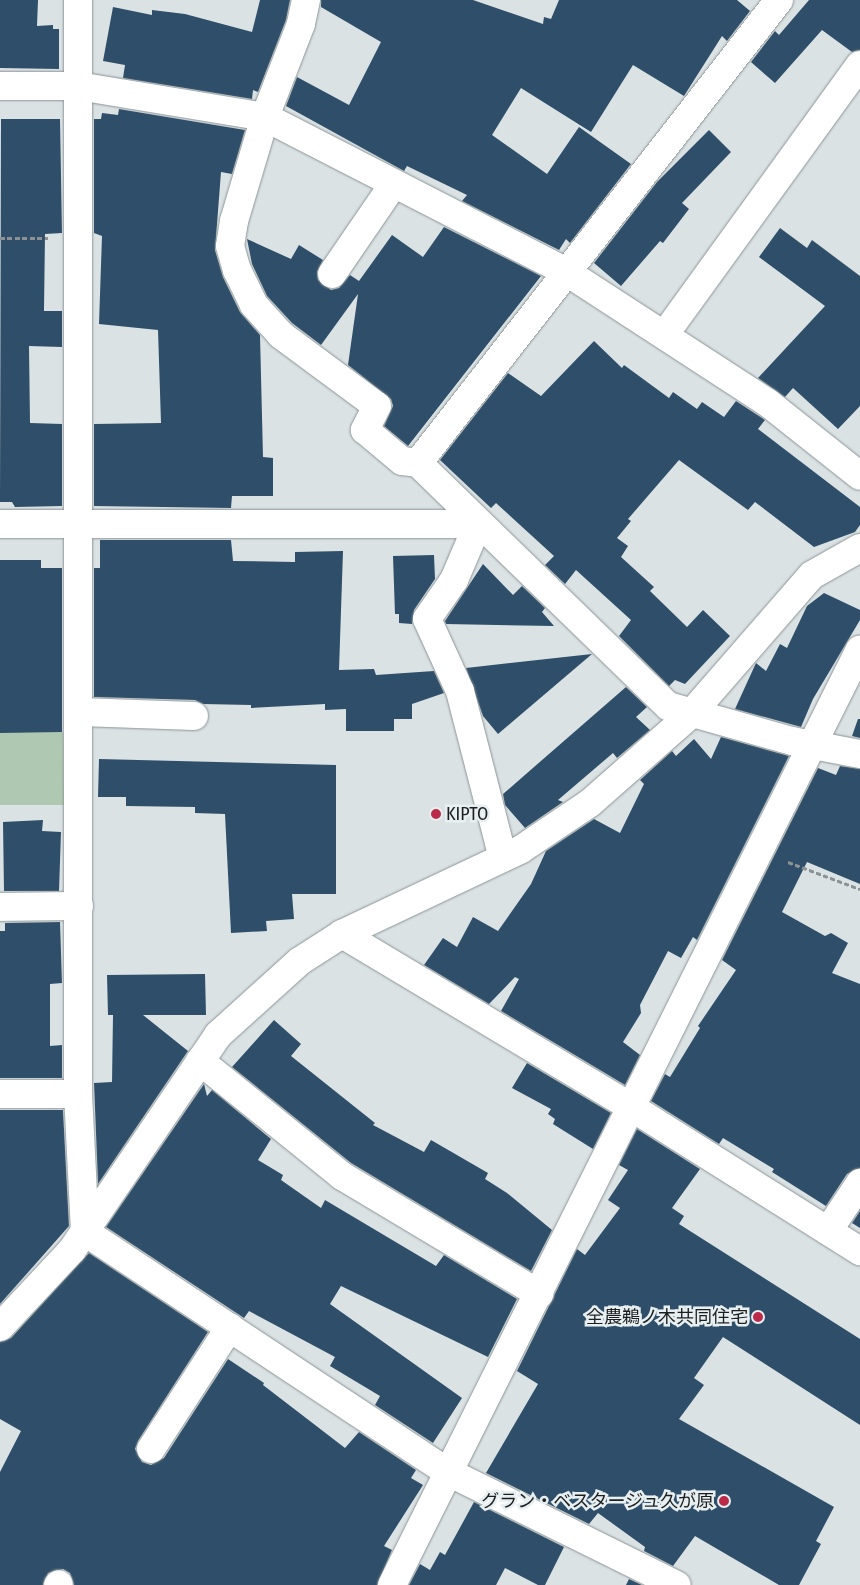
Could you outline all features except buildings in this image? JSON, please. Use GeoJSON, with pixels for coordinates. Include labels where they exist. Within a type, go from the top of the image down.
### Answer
{"type":"FeatureCollection","features":[{"type":"Feature","properties":{"kind":"street"},"geometry":{"type":"LineString","coordinates":[[78,0],[81,523],[78,1094],[85,1232]]}},
{"type":"Feature","properties":{"kind":"street"},"geometry":{"type":"LineString","coordinates":[[306,0],[302,24],[265,117],[234,221],[230,246],[237,270],[254,305],[281,335],[377,406],[364,430],[402,461],[418,462],[478,524],[668,706],[691,714],[812,746],[860,754]]}},
{"type":"Feature","properties":{"kind":"street"},"geometry":{"type":"LineString","coordinates":[[418,462],[779,0]]}},
{"type":"Feature","properties":{"kind":"street"},"geometry":{"type":"LineString","coordinates":[[664,334],[860,65]]}},
{"type":"Feature","properties":{"kind":"street"},"geometry":{"type":"LineString","coordinates":[[0,86],[78,86],[265,117],[393,185],[565,272],[664,334],[768,403],[860,476]]}},
{"type":"Feature","properties":{"kind":"street"},"geometry":{"type":"LineString","coordinates":[[332,274],[393,185]]}},
{"type":"Feature","properties":{"kind":"street"},"geometry":{"type":"LineString","coordinates":[[0,524],[478,524]]}},
{"type":"Feature","properties":{"kind":"street"},"geometry":{"type":"LineString","coordinates":[[478,524],[454,580],[427,620],[460,691],[503,858]]}},
{"type":"Feature","properties":{"kind":"street"},"geometry":{"type":"LineString","coordinates":[[0,1328],[72,1250],[218,1035],[300,962],[342,934],[503,858],[590,803],[691,714],[812,575],[843,554],[860,548]]}},
{"type":"Feature","properties":{"kind":"street"},"geometry":{"type":"LineString","coordinates":[[392,1585],[860,649]]}},
{"type":"Feature","properties":{"kind":"street"},"geometry":{"type":"LineString","coordinates":[[80,712],[194,716]]}},
{"type":"Feature","properties":{"kind":"street"},"geometry":{"type":"LineString","coordinates":[[0,907],[79,906]]}},
{"type":"Feature","properties":{"kind":"street"},"geometry":{"type":"LineString","coordinates":[[342,934],[630,1107],[860,1251]]}},
{"type":"Feature","properties":{"kind":"street"},"geometry":{"type":"LineString","coordinates":[[200,1061],[342,1176],[539,1294]]}},
{"type":"Feature","properties":{"kind":"street"},"geometry":{"type":"LineString","coordinates":[[0,1094],[78,1094]]}},
{"type":"Feature","properties":{"kind":"street"},"geometry":{"type":"LineString","coordinates":[[828,1231],[860,1183]]}},
{"type":"Feature","properties":{"kind":"street"},"geometry":{"type":"LineString","coordinates":[[85,1232],[448,1472],[676,1585]]}},
{"type":"Feature","properties":{"kind":"street"},"geometry":{"type":"LineString","coordinates":[[151,1449],[230,1327]]}},
{"type":"Feature","properties":{"kind":"path"},"geometry":{"type":"LineString","coordinates":[[0,238],[79,238]]}},
{"type":"Feature","properties":{"kind":"path"},"geometry":{"type":"LineString","coordinates":[[759,852],[860,889]]}},
{"type":"Feature","properties":{"kind":"green space"},"geometry":{"type":"Polygon","coordinates":[[[0,731],[63,732],[64,805],[0,805],[0,731]]]}},
{"type":"Feature","properties":{"kind":"place","name":"KIPTO"},"geometry":{"type":"Point","coordinates":[436,814]}},
{"type":"Feature","properties":{"kind":"place","name":"全農鵜ノ木共同住宅"},"geometry":{"type":"Point","coordinates":[758,1317]}},
{"type":"Feature","properties":{"kind":"place","name":"グラン・ベスタージュ久が原"},"geometry":{"type":"Point","coordinates":[724,1501]}}]}
